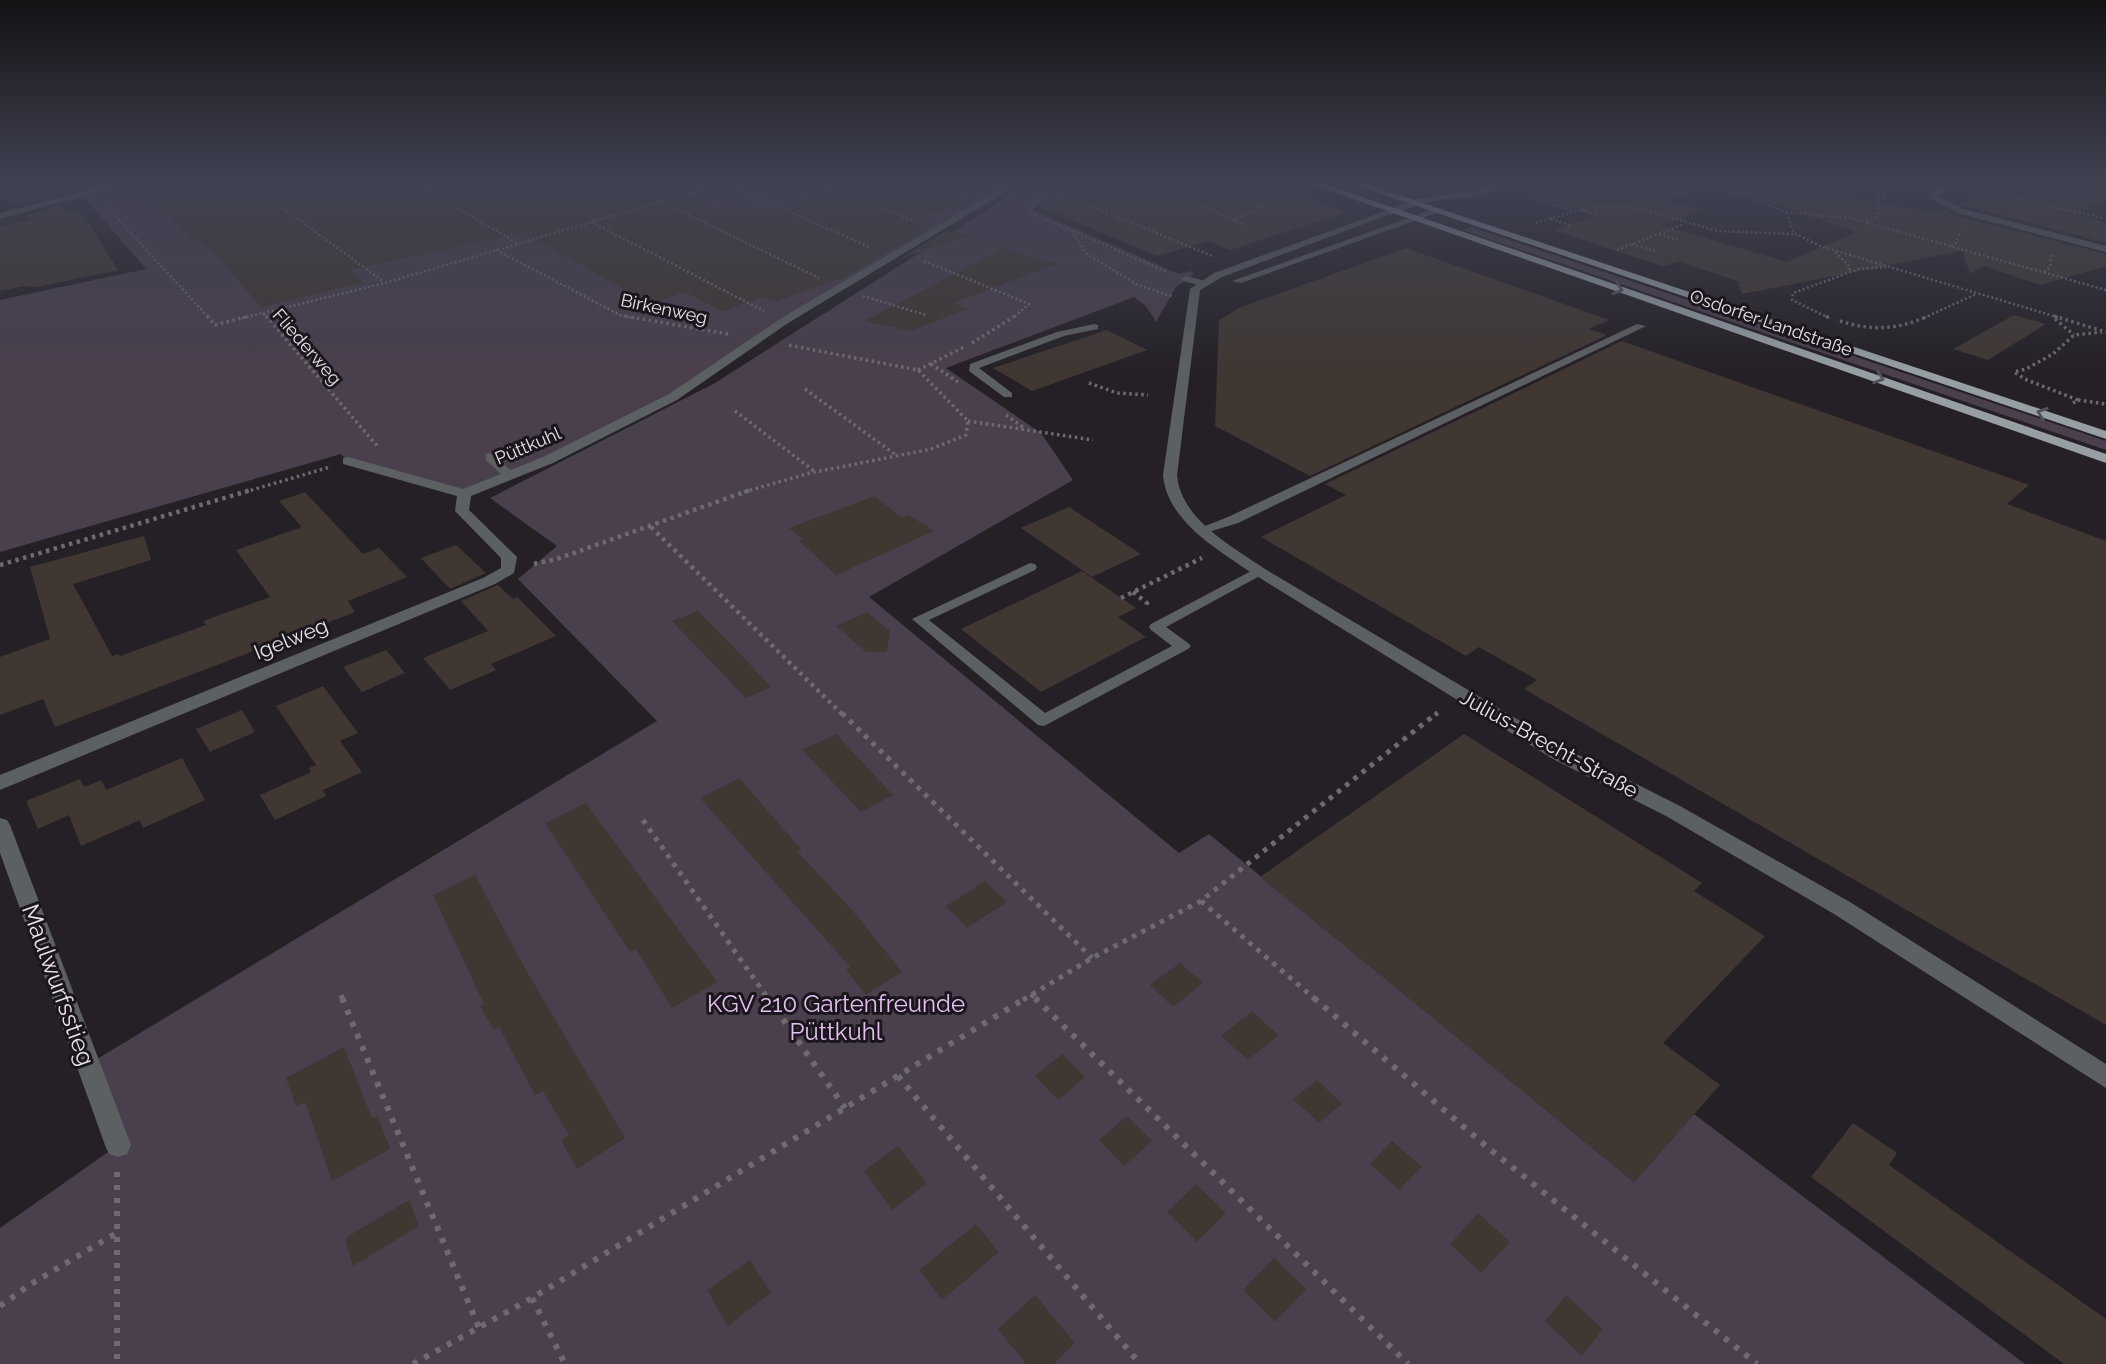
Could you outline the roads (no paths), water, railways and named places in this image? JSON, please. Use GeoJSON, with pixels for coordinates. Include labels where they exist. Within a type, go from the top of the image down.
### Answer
{"type":"FeatureCollection","features":[{"type":"Feature","properties":{"kind":"main road","name":"Osdorfer Landstraße"},"geometry":{"type":"LineString","coordinates":[[1485,245],[2106,459]]}},
{"type":"Feature","properties":{"kind":"main road","name":"Osdorfer Landstraße"},"geometry":{"type":"LineString","coordinates":[[1538,245],[2106,435]]}},
{"type":"Feature","properties":{"kind":"street","name":"Püttkuhl"},"geometry":{"type":"LineString","coordinates":[[464,494],[630,420],[698,382],[784,321],[913,245]]}},
{"type":"Feature","properties":{"kind":"street"},"geometry":{"type":"LineString","coordinates":[[1202,283],[1304,245]]}},
{"type":"Feature","properties":{"kind":"street"},"geometry":{"type":"LineString","coordinates":[[1193,301],[1234,282],[1342,245]]}},
{"type":"Feature","properties":{"kind":"street","name":"Julius-Brecht-Straße"},"geometry":{"type":"LineString","coordinates":[[1202,283],[1195,289],[1170,475],[1171,486],[1182,507],[1202,530],[1223,548],[1260,572],[1560,754],[1673,811],[1863,921],[2106,1077]]}},
{"type":"Feature","properties":{"kind":"street"},"geometry":{"type":"LineString","coordinates":[[348,461],[464,494]]}},
{"type":"Feature","properties":{"kind":"street","name":"Igelweg"},"geometry":{"type":"LineString","coordinates":[[0,783],[476,587],[509,570],[509,556],[462,512],[464,494]]}},
{"type":"Feature","properties":{"kind":"street","name":"Maulwurfsstieg"},"geometry":{"type":"LineString","coordinates":[[0,825],[118,1144]]}},
{"type":"Feature","properties":{"kind":"lane"},"geometry":{"type":"LineString","coordinates":[[1186,279],[1202,283]]}},
{"type":"Feature","properties":{"kind":"lane"},"geometry":{"type":"LineString","coordinates":[[1202,530],[1245,514],[1641,326]]}},
{"type":"Feature","properties":{"kind":"lane"},"geometry":{"type":"LineString","coordinates":[[1008,395],[974,371],[974,366],[1061,334],[1094,327]]}},
{"type":"Feature","properties":{"kind":"lane"},"geometry":{"type":"LineString","coordinates":[[490,457],[509,475]]}},
{"type":"Feature","properties":{"kind":"lane"},"geometry":{"type":"LineString","coordinates":[[1030,567],[919,618],[1044,721],[1183,646],[1156,627],[1260,572]]}},
{"type":"Feature","properties":{"kind":"park label","name":"KGV 210 Gartenfreunde Püttkuhl"},"geometry":{"type":"Point","coordinates":[836,1018]}}]}
